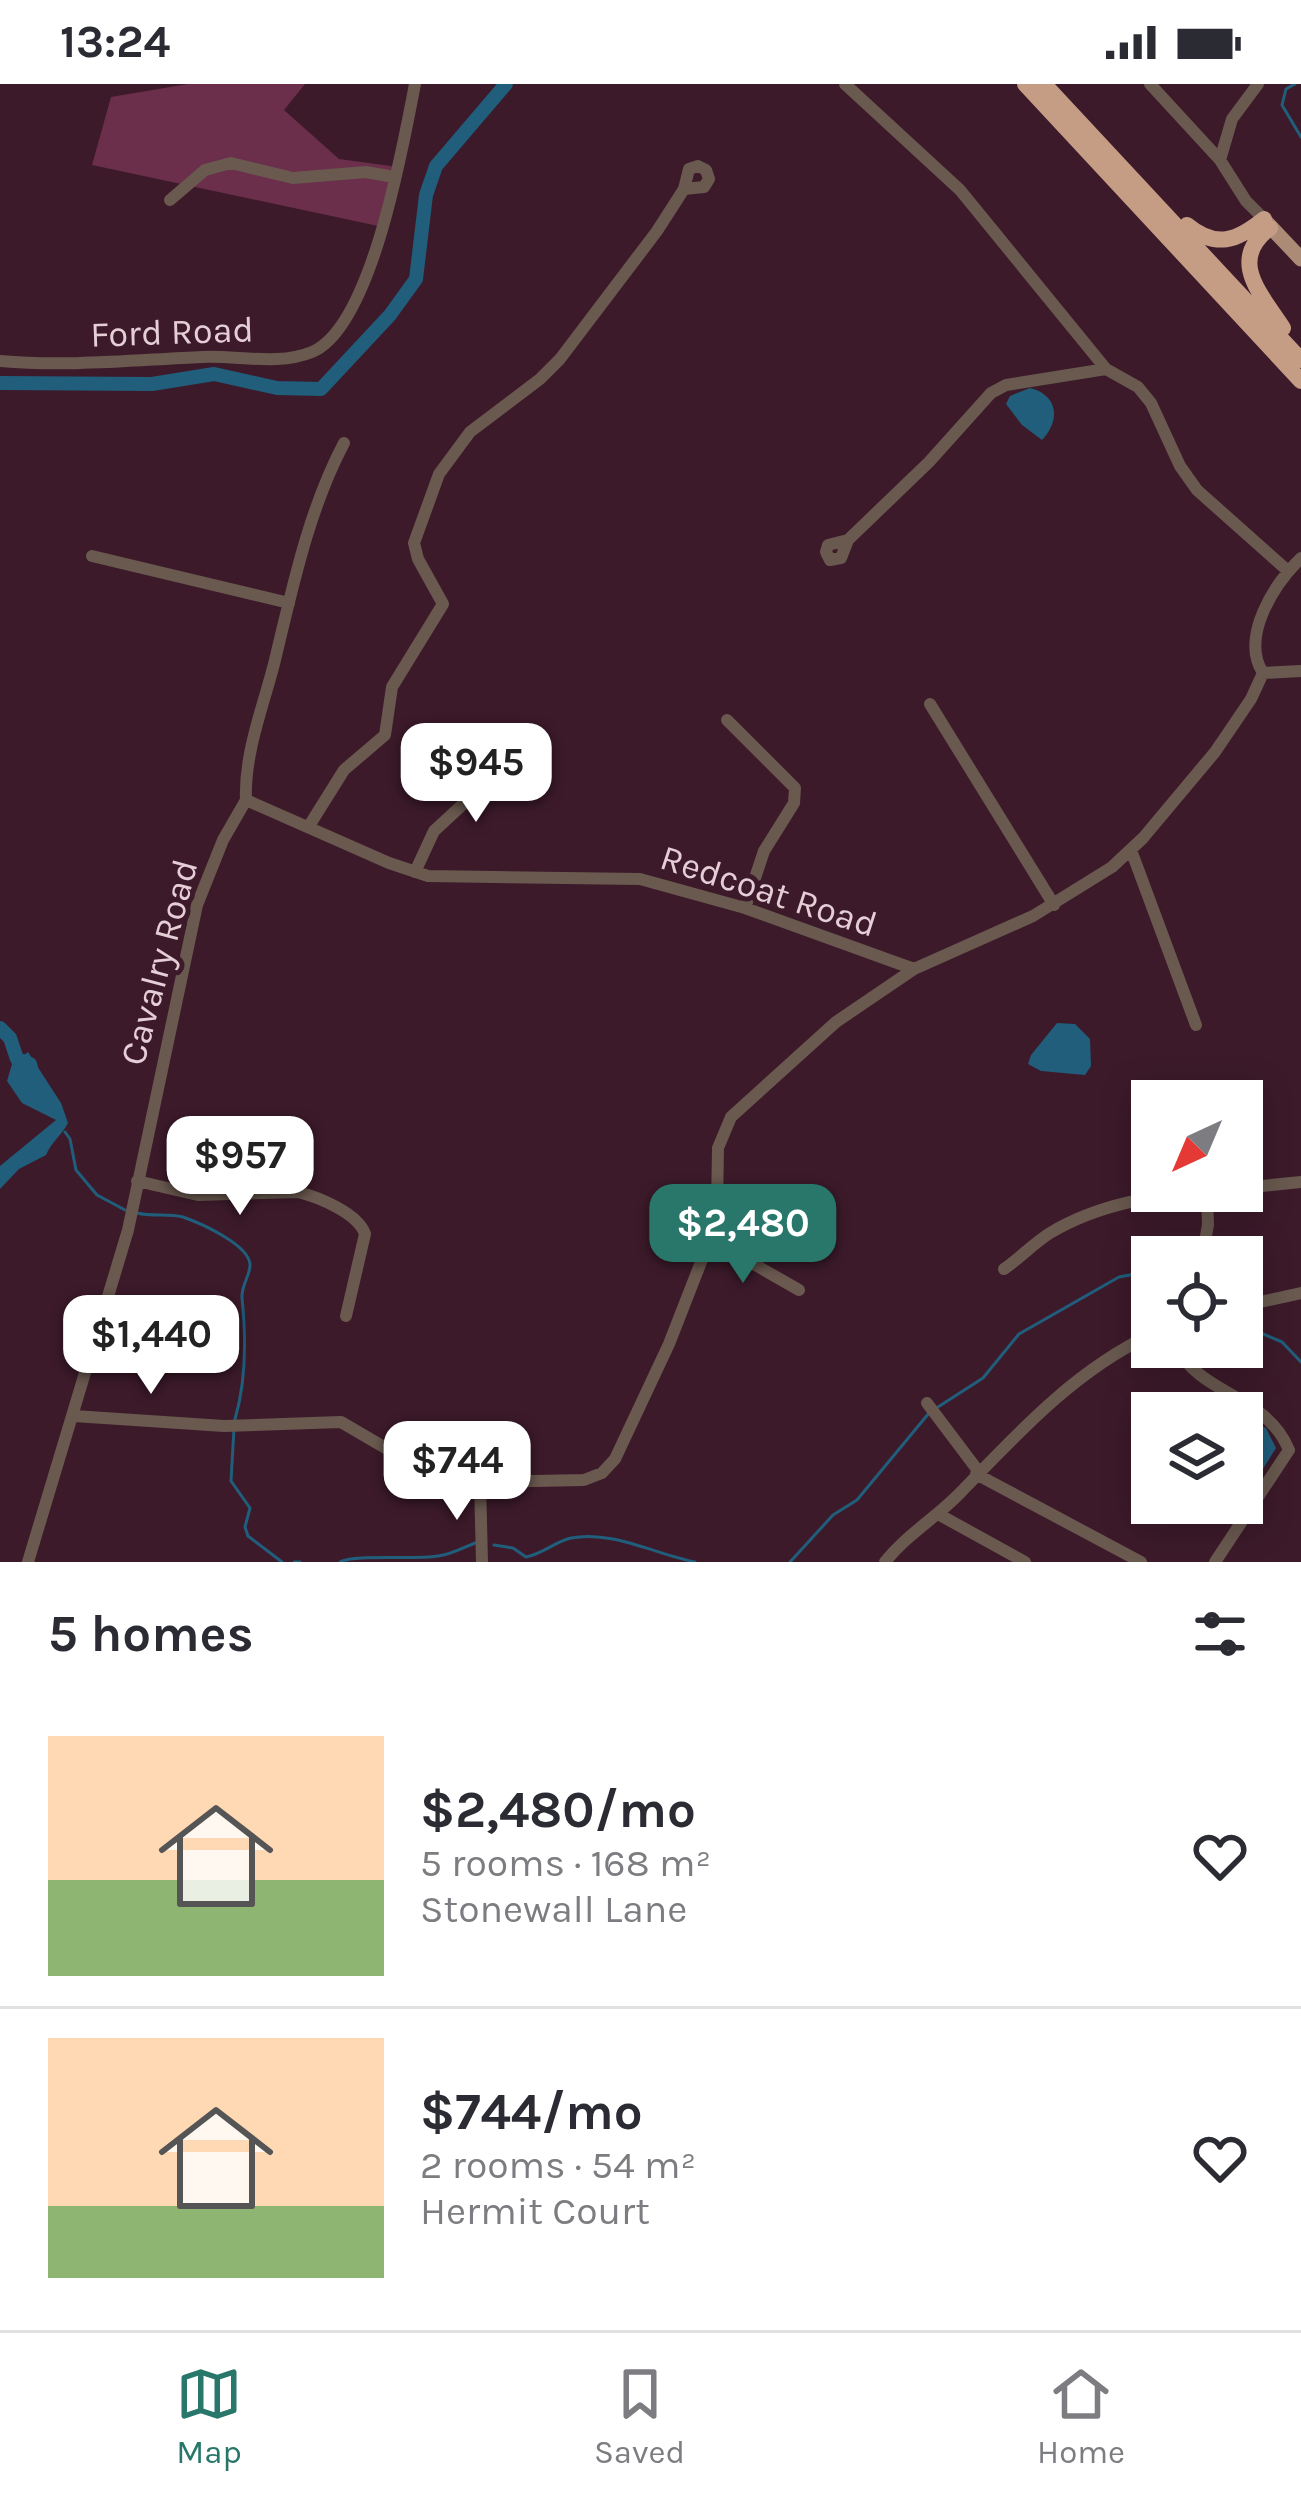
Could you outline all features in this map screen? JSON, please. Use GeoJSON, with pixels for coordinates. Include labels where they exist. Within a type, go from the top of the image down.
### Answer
{"type":"FeatureCollection","features":[{"type":"Feature","properties":{"kind":"highway"},"geometry":{"type":"LineString","coordinates":[[1024,84],[1301,381]]}},
{"type":"Feature","properties":{"kind":"highway"},"geometry":{"type":"LineString","coordinates":[[1044,84],[1301,357]]}},
{"type":"Feature","properties":{"kind":"highway"},"geometry":{"type":"LineString","coordinates":[[1077,119],[1169,210],[1210,240],[1237,239],[1267,224]]}},
{"type":"Feature","properties":{"kind":"highway"},"geometry":{"type":"LineString","coordinates":[[1267,224],[1250,248],[1252,278],[1301,357]]}},
{"type":"Feature","properties":{"kind":"main road"},"geometry":{"type":"LineString","coordinates":[[1267,224],[1301,259]]}},
{"type":"Feature","properties":{"kind":"street"},"geometry":{"type":"LineString","coordinates":[[170,200],[205,170],[231,163],[292,178],[366,172],[394,177],[415,84]]}},
{"type":"Feature","properties":{"kind":"street"},"geometry":{"type":"LineString","coordinates":[[845,84],[960,190],[1068,328],[1106,369],[1123,376],[1151,403],[1180,466],[1197,490],[1288,571]]}},
{"type":"Feature","properties":{"kind":"street"},"geometry":{"type":"LineString","coordinates":[[1150,84],[1220,160],[1267,224]]}},
{"type":"Feature","properties":{"kind":"street"},"geometry":{"type":"LineString","coordinates":[[1220,160],[1232,119],[1258,84]]}},
{"type":"Feature","properties":{"kind":"street","name":"Ford Road"},"geometry":{"type":"LineString","coordinates":[[0,361],[287,358],[322,347],[338,332],[362,291],[394,177]]}},
{"type":"Feature","properties":{"kind":"street"},"geometry":{"type":"LineString","coordinates":[[309,826],[344,770],[385,735],[392,687],[442,604],[414,543],[440,474],[470,433],[551,370],[684,189]]}},
{"type":"Feature","properties":{"kind":"street"},"geometry":{"type":"LineString","coordinates":[[848,540],[929,462],[991,393],[1006,385],[1106,369]]}},
{"type":"Feature","properties":{"kind":"street"},"geometry":{"type":"LineString","coordinates":[[246,800],[260,712],[289,603],[322,491],[344,443]]}},
{"type":"Feature","properties":{"kind":"street"},"geometry":{"type":"LineString","coordinates":[[92,556],[289,603]]}},
{"type":"Feature","properties":{"kind":"street","name":"Redcoat Road"},"geometry":{"type":"LineString","coordinates":[[246,800],[415,872],[472,879],[640,879],[745,908],[914,969],[1054,905],[1131,850],[1226,737],[1262,673],[1254,656],[1259,626],[1274,591],[1301,558]]}},
{"type":"Feature","properties":{"kind":"street"},"geometry":{"type":"LineString","coordinates":[[1262,673],[1301,670]]}},
{"type":"Feature","properties":{"kind":"street"},"geometry":{"type":"LineString","coordinates":[[930,704],[1054,905]]}},
{"type":"Feature","properties":{"kind":"street"},"geometry":{"type":"LineString","coordinates":[[727,720],[796,788],[794,802],[764,851],[745,908]]}},
{"type":"Feature","properties":{"kind":"street"},"geometry":{"type":"LineString","coordinates":[[415,872],[434,832],[511,760]]}},
{"type":"Feature","properties":{"kind":"street","name":"Cavalry Road"},"geometry":{"type":"LineString","coordinates":[[28,1562],[128,1231],[197,905],[223,840],[246,800]]}},
{"type":"Feature","properties":{"kind":"street"},"geometry":{"type":"LineString","coordinates":[[1131,850],[1196,1025]]}},
{"type":"Feature","properties":{"kind":"street"},"geometry":{"type":"LineString","coordinates":[[74,1416],[224,1426],[341,1422],[430,1474],[480,1482],[571,1482],[594,1477],[609,1465],[670,1344],[710,1239],[718,1207],[718,1148],[730,1118],[836,1022],[914,969]]}},
{"type":"Feature","properties":{"kind":"street"},"geometry":{"type":"LineString","coordinates":[[137,1180],[198,1195],[298,1192],[362,1224],[365,1234],[346,1316]]}},
{"type":"Feature","properties":{"kind":"street"},"geometry":{"type":"LineString","coordinates":[[1263,1186],[1301,1182]]}},
{"type":"Feature","properties":{"kind":"street"},"geometry":{"type":"LineString","coordinates":[[1004,1269],[1053,1231],[1131,1203]]}},
{"type":"Feature","properties":{"kind":"street"},"geometry":{"type":"LineString","coordinates":[[710,1239],[800,1290]]}},
{"type":"Feature","properties":{"kind":"street"},"geometry":{"type":"LineString","coordinates":[[1263,1301],[1301,1293]]}},
{"type":"Feature","properties":{"kind":"street"},"geometry":{"type":"LineString","coordinates":[[885,1562],[1020,1427],[1067,1388],[1131,1347]]}},
{"type":"Feature","properties":{"kind":"street"},"geometry":{"type":"LineString","coordinates":[[1193,1368],[1253,1404],[1289,1450],[1215,1562]]}},
{"type":"Feature","properties":{"kind":"street"},"geometry":{"type":"LineString","coordinates":[[927,1402],[978,1473],[1141,1562]]}},
{"type":"Feature","properties":{"kind":"street"},"geometry":{"type":"LineString","coordinates":[[480,1482],[482,1562]]}},
{"type":"Feature","properties":{"kind":"street"},"geometry":{"type":"LineString","coordinates":[[938,1514],[1025,1562]]}},
{"type":"Feature","properties":{"kind":"shaded area"},"geometry":{"type":"Polygon","coordinates":[[[188,84],[305,84],[284,110],[339,159],[398,167],[383,227],[92,165],[111,97],[188,84]]]}},
{"type":"Feature","properties":{"kind":"water"},"geometry":{"type":"Polygon","coordinates":[[[1030,388],[1046,396],[1054,409],[1042,440],[1006,404],[1010,396],[1030,388]]]}},
{"type":"Feature","properties":{"kind":"water"},"geometry":{"type":"Polygon","coordinates":[[[1057,1023],[1075,1024],[1090,1039],[1091,1066],[1085,1075],[1041,1071],[1028,1064],[1057,1023]]]}},
{"type":"Feature","properties":{"kind":"water"},"geometry":{"type":"Polygon","coordinates":[[[28,1052],[61,1103],[68,1123],[46,1155],[19,1169],[0,1189],[0,1166],[56,1120],[22,1103],[7,1081],[12,1064],[28,1052]]]}},
{"type":"Feature","properties":{"kind":"water"},"geometry":{"type":"Polygon","coordinates":[[[1263,1427],[1266,1428],[1276,1448],[1263,1469],[1263,1427]]]}},
{"type":"Feature","properties":{"kind":"waterway"},"geometry":{"type":"LineString","coordinates":[[0,383],[152,384],[214,374],[277,388],[321,389],[390,315],[416,279],[426,195],[436,166],[506,84]]}},
{"type":"Feature","properties":{"kind":"waterway"},"geometry":{"type":"LineString","coordinates":[[1295,84],[1286,89],[1282,105],[1301,137]]}},
{"type":"Feature","properties":{"kind":"waterway"},"geometry":{"type":"LineString","coordinates":[[0,1028],[10,1038],[17,1059],[31,1068]]}},
{"type":"Feature","properties":{"kind":"waterway"},"geometry":{"type":"LineString","coordinates":[[65,1132],[76,1170],[97,1195],[125,1210]]}},
{"type":"Feature","properties":{"kind":"waterway"},"geometry":{"type":"LineString","coordinates":[[137,1213],[191,1220],[222,1235],[247,1256],[250,1268],[242,1293],[243,1375],[235,1419]]}},
{"type":"Feature","properties":{"kind":"waterway"},"geometry":{"type":"LineString","coordinates":[[938,1407],[983,1378],[1019,1334],[1119,1277],[1131,1275]]}},
{"type":"Feature","properties":{"kind":"waterway"},"geometry":{"type":"LineString","coordinates":[[1263,1334],[1282,1342],[1301,1362]]}},
{"type":"Feature","properties":{"kind":"waterway"},"geometry":{"type":"LineString","coordinates":[[790,1562],[833,1515],[857,1500],[929,1413]]}},
{"type":"Feature","properties":{"kind":"waterway"},"geometry":{"type":"LineString","coordinates":[[234,1428],[231,1481],[250,1508],[245,1527],[248,1536],[282,1562]]}},
{"type":"Feature","properties":{"kind":"waterway"},"geometry":{"type":"LineString","coordinates":[[494,1545],[513,1548],[526,1557],[571,1538],[602,1537],[695,1562]]}},
{"type":"Feature","properties":{"kind":"waterway"},"geometry":{"type":"LineString","coordinates":[[340,1562],[438,1556],[475,1543]]}},
{"type":"Feature","properties":{"kind":"waterway"},"geometry":{"type":"LineString","coordinates":[[294,1562],[300,1562]]}}]}
